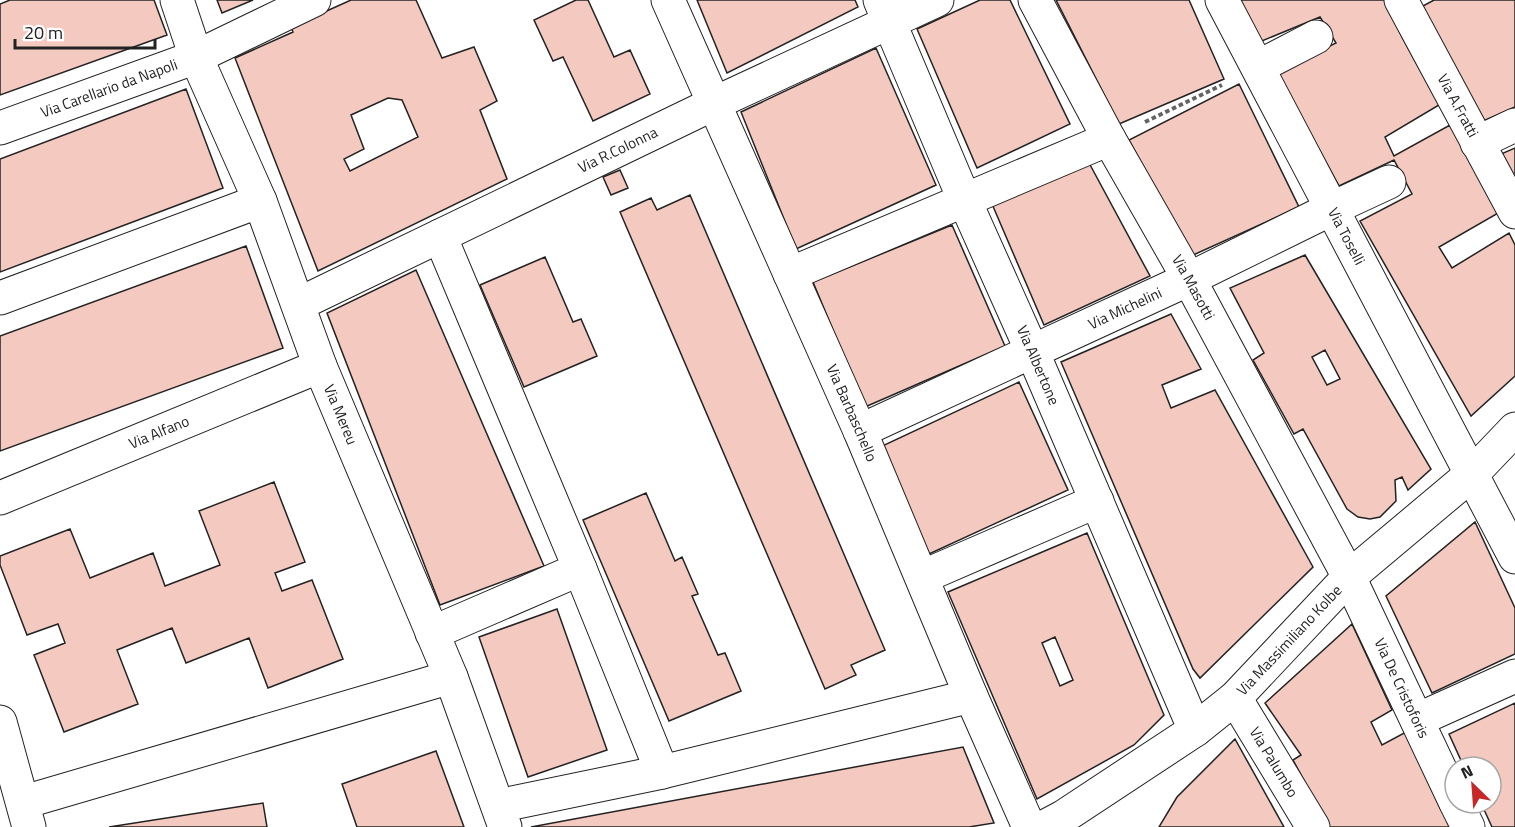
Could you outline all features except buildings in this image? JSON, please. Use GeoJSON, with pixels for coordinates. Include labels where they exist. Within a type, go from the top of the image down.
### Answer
{"type":"FeatureCollection","features":[{"type":"Feature","properties":{"kind":"street","name":"Via Mereu"},"geometry":{"type":"LineString","coordinates":[[177,0],[196,57],[260,201],[321,366],[451,677],[502,817]]}},
{"type":"Feature","properties":{"kind":"street","name":"Via Carellario da Napoli"},"geometry":{"type":"LineString","coordinates":[[0,128],[196,57],[314,0]]}},
{"type":"Feature","properties":{"kind":"street","name":"Via Barbaschello"},"geometry":{"type":"LineString","coordinates":[[668,0],[860,431],[971,696],[1029,827]]}},
{"type":"Feature","properties":{"kind":"street","name":"Via R.Colonna"},"geometry":{"type":"LineString","coordinates":[[299,304],[713,104],[885,11],[937,0]]}},
{"type":"Feature","properties":{"kind":"street","name":"Via Masotti"},"geometry":{"type":"LineString","coordinates":[[1035,0],[1109,139],[1189,279],[1348,577]]}},
{"type":"Feature","properties":{"kind":"street","name":"Via Toselli"},"geometry":{"type":"LineString","coordinates":[[1222,0],[1473,473],[1515,557]]}},
{"type":"Feature","properties":{"kind":"street","name":"Via A.Fratti"},"geometry":{"type":"LineString","coordinates":[[1401,0],[1515,212]]}},
{"type":"Feature","properties":{"kind":"street","name":"Via Albertone"},"geometry":{"type":"LineString","coordinates":[[885,11],[964,199],[1195,730]]}},
{"type":"Feature","properties":{"kind":"street"},"geometry":{"type":"LineString","coordinates":[[1258,67],[1316,37]]}},
{"type":"Feature","properties":{"kind":"street"},"geometry":{"type":"LineString","coordinates":[[1477,143],[1515,125]]}},
{"type":"Feature","properties":{"kind":"street"},"geometry":{"type":"LineString","coordinates":[[790,274],[1109,139]]}},
{"type":"Feature","properties":{"kind":"street","name":"Via Michelini"},"geometry":{"type":"LineString","coordinates":[[860,431],[1189,279],[1389,182]]}},
{"type":"Feature","properties":{"kind":"street"},"geometry":{"type":"LineString","coordinates":[[0,298],[260,201]]}},
{"type":"Feature","properties":{"kind":"street"},"geometry":{"type":"LineString","coordinates":[[440,237],[580,569],[662,772]]}},
{"type":"Feature","properties":{"kind":"street","name":"Via Alfano"},"geometry":{"type":"LineString","coordinates":[[0,498],[321,366]]}},
{"type":"Feature","properties":{"kind":"street","name":"Via Massimiliano Kolbe"},"geometry":{"type":"LineString","coordinates":[[1058,824],[1195,730],[1235,698],[1348,577],[1473,473],[1515,429]]}},
{"type":"Feature","properties":{"kind":"street"},"geometry":{"type":"LineString","coordinates":[[922,577],[1096,501]]}},
{"type":"Feature","properties":{"kind":"street"},"geometry":{"type":"LineString","coordinates":[[432,633],[580,569]]}},
{"type":"Feature","properties":{"kind":"street","name":"Via De Cristoforis"},"geometry":{"type":"LineString","coordinates":[[1348,577],[1443,775]]}},
{"type":"Feature","properties":{"kind":"street"},"geometry":{"type":"LineString","coordinates":[[1417,720],[1515,676]]}},
{"type":"Feature","properties":{"kind":"street"},"geometry":{"type":"LineString","coordinates":[[0,722],[26,815],[451,677]]}},
{"type":"Feature","properties":{"kind":"street"},"geometry":{"type":"LineString","coordinates":[[502,817],[662,772],[971,696]]}},
{"type":"Feature","properties":{"kind":"street","name":"Via Palumbo"},"geometry":{"type":"LineString","coordinates":[[1235,698],[1313,827]]}},
{"type":"Feature","properties":{"kind":"path"},"geometry":{"type":"LineString","coordinates":[[1109,139],[1258,67]]}}]}
